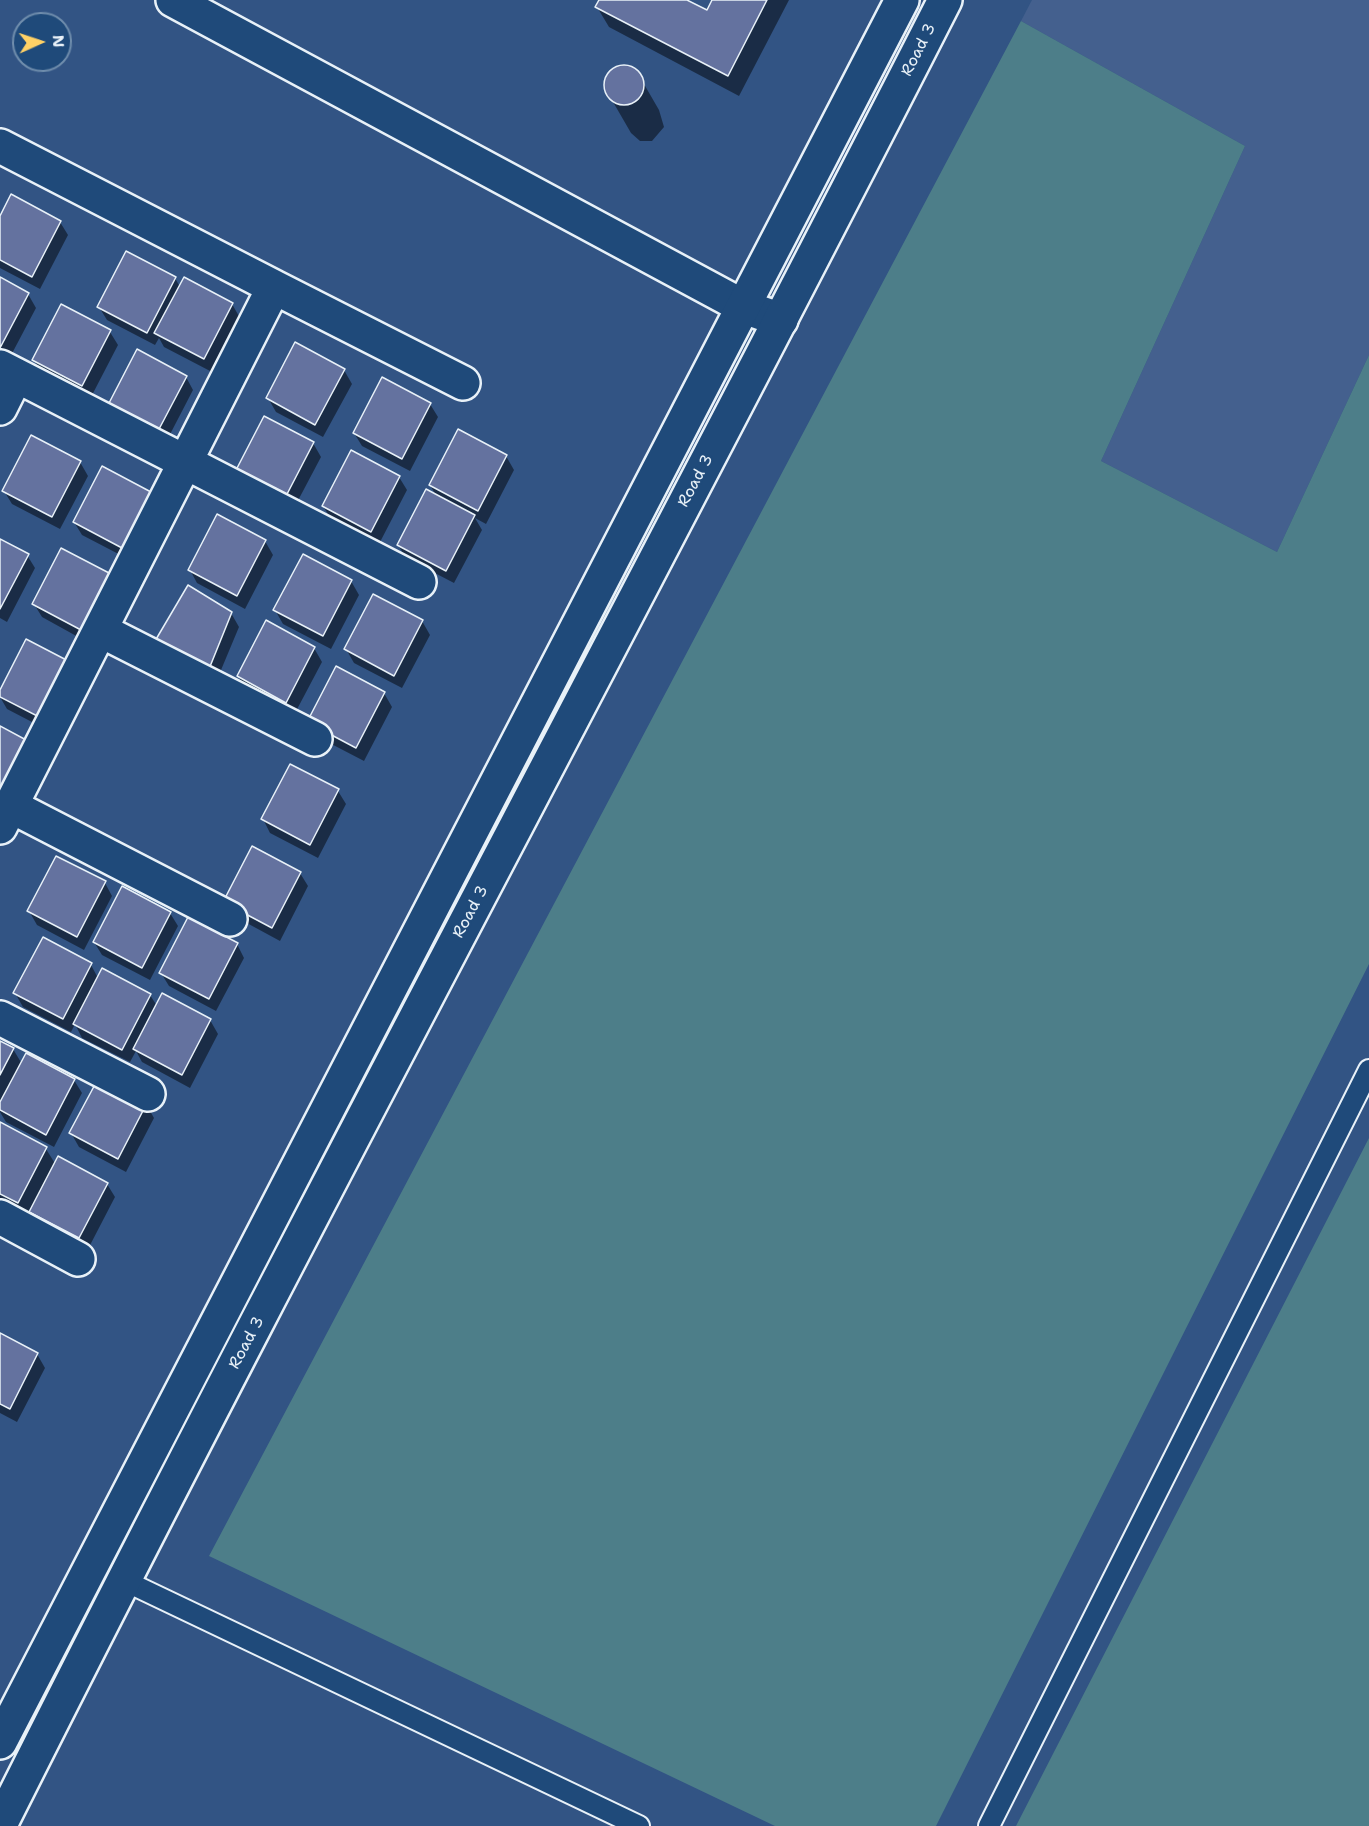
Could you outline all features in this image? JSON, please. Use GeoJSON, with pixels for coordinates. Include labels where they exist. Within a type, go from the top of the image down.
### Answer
{"type":"FeatureCollection","features":[{"type":"Feature","properties":{"kind":"street"},"geometry":{"type":"LineString","coordinates":[[173,0],[744,307],[781,320]]}},
{"type":"Feature","properties":{"kind":"street"},"geometry":{"type":"LineString","coordinates":[[0,1742],[902,0]]}},
{"type":"Feature","properties":{"kind":"street","name":"Road 3"},"geometry":{"type":"LineString","coordinates":[[0,1825],[123,1580],[781,320],[945,0]]}},
{"type":"Feature","properties":{"kind":"street"},"geometry":{"type":"LineString","coordinates":[[0,146],[463,383]]}},
{"type":"Feature","properties":{"kind":"street"},"geometry":{"type":"LineString","coordinates":[[230,919],[5,817],[274,287]]}},
{"type":"Feature","properties":{"kind":"street"},"geometry":{"type":"LineString","coordinates":[[0,408],[8,372],[419,582]]}},
{"type":"Feature","properties":{"kind":"street"},"geometry":{"type":"LineString","coordinates":[[100,630],[315,740]]}},
{"type":"Feature","properties":{"kind":"street"},"geometry":{"type":"LineString","coordinates":[[0,1018],[148,1094]]}},
{"type":"Feature","properties":{"kind":"street"},"geometry":{"type":"LineString","coordinates":[[0,1217],[78,1259]]}},
{"type":"Feature","properties":{"kind":"lane"},"geometry":{"type":"LineString","coordinates":[[989,1826],[1369,1070]]}},
{"type":"Feature","properties":{"kind":"lane"},"geometry":{"type":"LineString","coordinates":[[123,1580],[639,1826]]}},
{"type":"Feature","properties":{"kind":"shaded area"},"geometry":{"type":"Polygon","coordinates":[[[1032,0],[1369,0],[1369,355],[1277,552],[1101,461],[1245,146],[1021,21],[1032,0]]]}},
{"type":"Feature","properties":{"kind":"green space"},"geometry":{"type":"Polygon","coordinates":[[[1021,21],[1245,146],[1101,461],[1277,552],[1369,355],[1369,964],[936,1826],[775,1826],[209,1556],[1021,21]]]}},
{"type":"Feature","properties":{"kind":"green space"},"geometry":{"type":"Polygon","coordinates":[[[1369,1138],[1369,1826],[1016,1826],[1369,1138]]]}},
{"type":"Feature","properties":{"kind":"building"},"geometry":{"type":"Polygon","coordinates":[[[599,0],[687,0],[707,10],[712,0],[767,0],[728,76],[595,7],[599,0]]]}},
{"type":"Feature","properties":{"kind":"building"},"geometry":{"type":"Polygon","coordinates":[[[624,65],[638,71],[644,85],[638,99],[624,105],[610,99],[604,85],[610,71],[624,65]]]}},
{"type":"Feature","properties":{"kind":"building"},"geometry":{"type":"Polygon","coordinates":[[[11,194],[61,221],[32,277],[0,260],[0,216],[11,194]]]}},
{"type":"Feature","properties":{"kind":"building"},"geometry":{"type":"Polygon","coordinates":[[[126,251],[176,277],[147,333],[97,307],[126,251]]]}},
{"type":"Feature","properties":{"kind":"building"},"geometry":{"type":"Polygon","coordinates":[[[0,277],[29,293],[0,348],[0,277]]]}},
{"type":"Feature","properties":{"kind":"building"},"geometry":{"type":"Polygon","coordinates":[[[184,277],[233,303],[204,359],[154,333],[184,277]]]}},
{"type":"Feature","properties":{"kind":"building"},"geometry":{"type":"Polygon","coordinates":[[[61,304],[111,330],[82,386],[32,360],[61,304]]]}},
{"type":"Feature","properties":{"kind":"building"},"geometry":{"type":"Polygon","coordinates":[[[295,342],[345,369],[315,425],[266,398],[295,342]]]}},
{"type":"Feature","properties":{"kind":"building"},"geometry":{"type":"Polygon","coordinates":[[[137,349],[187,376],[158,431],[108,405],[137,349]]]}},
{"type":"Feature","properties":{"kind":"building"},"geometry":{"type":"Polygon","coordinates":[[[382,377],[431,403],[402,459],[353,433],[382,377]]]}},
{"type":"Feature","properties":{"kind":"building"},"geometry":{"type":"Polygon","coordinates":[[[264,416],[314,442],[285,498],[235,472],[264,416]]]}},
{"type":"Feature","properties":{"kind":"building"},"geometry":{"type":"Polygon","coordinates":[[[458,429],[507,455],[478,511],[429,485],[458,429]]]}},
{"type":"Feature","properties":{"kind":"building"},"geometry":{"type":"Polygon","coordinates":[[[31,435],[81,461],[52,517],[2,491],[31,435]]]}},
{"type":"Feature","properties":{"kind":"building"},"geometry":{"type":"Polygon","coordinates":[[[351,450],[400,476],[371,532],[322,506],[351,450]]]}},
{"type":"Feature","properties":{"kind":"building"},"geometry":{"type":"Polygon","coordinates":[[[102,466],[151,492],[122,548],[73,522],[102,466]]]}},
{"type":"Feature","properties":{"kind":"building"},"geometry":{"type":"Polygon","coordinates":[[[426,489],[475,515],[446,571],[397,545],[426,489]]]}},
{"type":"Feature","properties":{"kind":"building"},"geometry":{"type":"Polygon","coordinates":[[[217,514],[266,540],[237,596],[188,570],[217,514]]]}},
{"type":"Feature","properties":{"kind":"building"},"geometry":{"type":"Polygon","coordinates":[[[0,539],[29,554],[0,609],[0,539]]]}},
{"type":"Feature","properties":{"kind":"building"},"geometry":{"type":"Polygon","coordinates":[[[61,548],[111,574],[81,630],[32,604],[61,548]]]}},
{"type":"Feature","properties":{"kind":"building"},"geometry":{"type":"Polygon","coordinates":[[[303,554],[352,580],[323,636],[273,610],[303,554]]]}},
{"type":"Feature","properties":{"kind":"building"},"geometry":{"type":"Polygon","coordinates":[[[188,585],[232,612],[209,669],[155,641],[188,585]]]}},
{"type":"Feature","properties":{"kind":"building"},"geometry":{"type":"Polygon","coordinates":[[[373,594],[423,620],[394,676],[344,649],[373,594]]]}},
{"type":"Feature","properties":{"kind":"building"},"geometry":{"type":"Polygon","coordinates":[[[266,620],[315,647],[286,703],[237,676],[266,620]]]}},
{"type":"Feature","properties":{"kind":"building"},"geometry":{"type":"Polygon","coordinates":[[[26,639],[76,665],[47,721],[0,697],[0,690],[26,639]]]}},
{"type":"Feature","properties":{"kind":"building"},"geometry":{"type":"Polygon","coordinates":[[[336,666],[385,692],[356,748],[307,722],[336,666]]]}},
{"type":"Feature","properties":{"kind":"building"},"geometry":{"type":"Polygon","coordinates":[[[0,726],[28,741],[0,795],[0,726]]]}},
{"type":"Feature","properties":{"kind":"building"},"geometry":{"type":"Polygon","coordinates":[[[290,764],[339,789],[310,845],[261,819],[290,764]]]}},
{"type":"Feature","properties":{"kind":"building"},"geometry":{"type":"Polygon","coordinates":[[[252,846],[301,872],[272,928],[223,902],[252,846]]]}},
{"type":"Feature","properties":{"kind":"building"},"geometry":{"type":"Polygon","coordinates":[[[56,856],[106,881],[77,937],[27,911],[56,856]]]}},
{"type":"Feature","properties":{"kind":"building"},"geometry":{"type":"Polygon","coordinates":[[[122,886],[171,912],[142,968],[93,942],[122,886]]]}},
{"type":"Feature","properties":{"kind":"building"},"geometry":{"type":"Polygon","coordinates":[[[188,917],[238,943],[209,999],[159,973],[188,917]]]}},
{"type":"Feature","properties":{"kind":"building"},"geometry":{"type":"Polygon","coordinates":[[[43,937],[92,963],[63,1019],[13,993],[43,937]]]}},
{"type":"Feature","properties":{"kind":"building"},"geometry":{"type":"Polygon","coordinates":[[[102,968],[151,994],[122,1050],[73,1024],[102,968]]]}},
{"type":"Feature","properties":{"kind":"building"},"geometry":{"type":"Polygon","coordinates":[[[162,993],[211,1019],[182,1075],[133,1049],[162,993]]]}},
{"type":"Feature","properties":{"kind":"building"},"geometry":{"type":"Polygon","coordinates":[[[0,1041],[14,1048],[0,1075],[0,1041]]]}},
{"type":"Feature","properties":{"kind":"building"},"geometry":{"type":"Polygon","coordinates":[[[26,1053],[75,1079],[46,1135],[0,1110],[0,1102],[26,1053]]]}},
{"type":"Feature","properties":{"kind":"building"},"geometry":{"type":"Polygon","coordinates":[[[99,1077],[147,1103],[118,1159],[69,1133],[99,1077]]]}},
{"type":"Feature","properties":{"kind":"building"},"geometry":{"type":"Polygon","coordinates":[[[0,1122],[47,1147],[18,1203],[0,1194],[0,1122]]]}},
{"type":"Feature","properties":{"kind":"building"},"geometry":{"type":"Polygon","coordinates":[[[58,1156],[108,1183],[79,1238],[29,1212],[58,1156]]]}},
{"type":"Feature","properties":{"kind":"building"},"geometry":{"type":"Polygon","coordinates":[[[0,1333],[38,1353],[10,1409],[0,1404],[0,1333]]]}}]}
